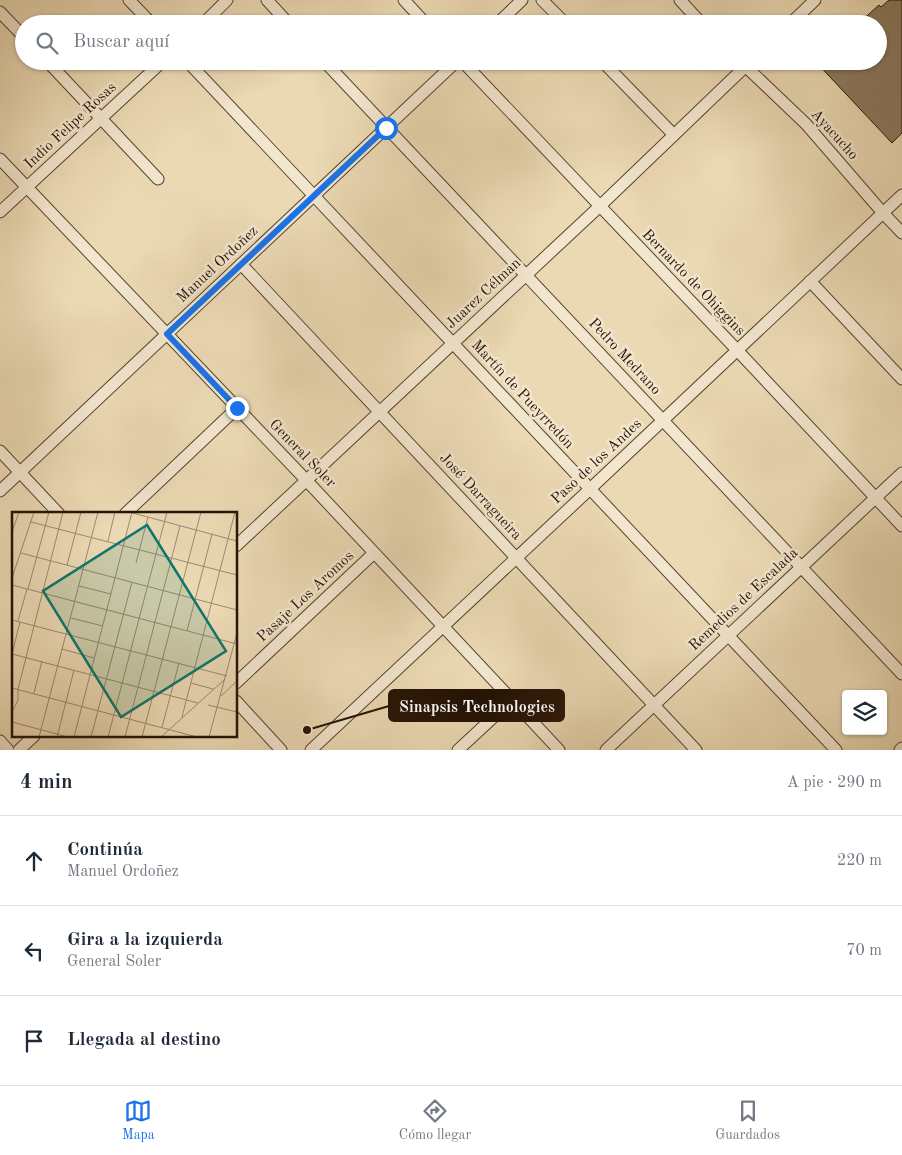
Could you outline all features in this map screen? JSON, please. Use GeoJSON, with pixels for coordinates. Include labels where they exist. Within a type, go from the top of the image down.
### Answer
{"type":"FeatureCollection","features":[{"type":"Feature","properties":{"kind":"street"},"geometry":{"type":"LineString","coordinates":[[129,0],[143,15]]}},
{"type":"Feature","properties":{"kind":"street"},"geometry":{"type":"LineString","coordinates":[[211,15],[227,0]]}},
{"type":"Feature","properties":{"kind":"street"},"geometry":{"type":"LineString","coordinates":[[267,0],[281,15]]}},
{"type":"Feature","properties":{"kind":"street"},"geometry":{"type":"LineString","coordinates":[[404,0],[418,15]]}},
{"type":"Feature","properties":{"kind":"street"},"geometry":{"type":"LineString","coordinates":[[506,15],[522,0]]}},
{"type":"Feature","properties":{"kind":"street"},"geometry":{"type":"LineString","coordinates":[[542,0],[557,15]]}},
{"type":"Feature","properties":{"kind":"street"},"geometry":{"type":"LineString","coordinates":[[680,0],[694,15]]}},
{"type":"Feature","properties":{"kind":"street"},"geometry":{"type":"LineString","coordinates":[[799,15],[815,0]]}},
{"type":"Feature","properties":{"kind":"street"},"geometry":{"type":"LineString","coordinates":[[0,12],[15,28]]}},
{"type":"Feature","properties":{"kind":"street"},"geometry":{"type":"LineString","coordinates":[[55,70],[158,179]]}},
{"type":"Feature","properties":{"kind":"street","name":"Indio Felipe Rosas"},"geometry":{"type":"LineString","coordinates":[[0,212],[153,70]]}},
{"type":"Feature","properties":{"kind":"street","name":"Martín de Pueyrredón"},"geometry":{"type":"LineString","coordinates":[[195,70],[836,750]]}},
{"type":"Feature","properties":{"kind":"street","name":"Pedro Medrano"},"geometry":{"type":"LineString","coordinates":[[332,70],[902,674]]}},
{"type":"Feature","properties":{"kind":"street","name":"Manuel Ordoñez"},"geometry":{"type":"LineString","coordinates":[[0,491],[447,70]]}},
{"type":"Feature","properties":{"kind":"street","name":"Bernardo de Ohiggins"},"geometry":{"type":"LineString","coordinates":[[471,70],[902,526]]}},
{"type":"Feature","properties":{"kind":"street"},"geometry":{"type":"LineString","coordinates":[[611,70],[674,135]]}},
{"type":"Feature","properties":{"kind":"street","name":"Juarez Célman"},"geometry":{"type":"LineString","coordinates":[[238,544],[600,206],[738,70]]}},
{"type":"Feature","properties":{"kind":"street","name":"Ayacucho"},"geometry":{"type":"LineString","coordinates":[[752,70],[806,124],[902,233]]}},
{"type":"Feature","properties":{"kind":"street","name":"General Soler"},"geometry":{"type":"LineString","coordinates":[[0,159],[307,481],[559,750]]}},
{"type":"Feature","properties":{"kind":"street","name":"Paso de los Andes"},"geometry":{"type":"LineString","coordinates":[[311,750],[590,490],[902,194]]}},
{"type":"Feature","properties":{"kind":"street","name":"José Darragueira"},"geometry":{"type":"LineString","coordinates":[[241,264],[696,750]]}},
{"type":"Feature","properties":{"kind":"street"},"geometry":{"type":"LineString","coordinates":[[810,281],[902,379]]}},
{"type":"Feature","properties":{"kind":"street"},"geometry":{"type":"LineString","coordinates":[[127,512],[237,408]]}},
{"type":"Feature","properties":{"kind":"street"},"geometry":{"type":"LineString","coordinates":[[0,451],[57,512]]}},
{"type":"Feature","properties":{"kind":"street","name":"Remedios de Escalada"},"geometry":{"type":"LineString","coordinates":[[606,750],[902,473]]}},
{"type":"Feature","properties":{"kind":"street","name":"Pasaje Los Aromos"},"geometry":{"type":"LineString","coordinates":[[238,681],[374,553]]}},
{"type":"Feature","properties":{"kind":"street"},"geometry":{"type":"LineString","coordinates":[[458,750],[512,700]]}},
{"type":"Feature","properties":{"kind":"street"},"geometry":{"type":"LineString","coordinates":[[238,703],[281,750]]}},
{"type":"Feature","properties":{"kind":"street"},"geometry":{"type":"LineString","coordinates":[[19,750],[32,738]]}},
{"type":"Feature","properties":{"kind":"street"},"geometry":{"type":"LineString","coordinates":[[0,742],[8,750]]}},
{"type":"Feature","properties":{"kind":"building"},"geometry":{"type":"Polygon","coordinates":[[[889,0],[902,0],[902,133],[892,143],[823,70],[887,70],[887,15],[868,15],[879,5],[881,7],[889,0]]]}},
{"type":"Feature","properties":{"kind":"place","name":"Sinapsis Technologies"},"geometry":{"type":"Point","coordinates":[307,730]}},
{"type":"Feature","properties":{"kind":"route"},"geometry":{"type":"LineString","coordinates":[[237,408],[167,334],[386,128]]}}]}
